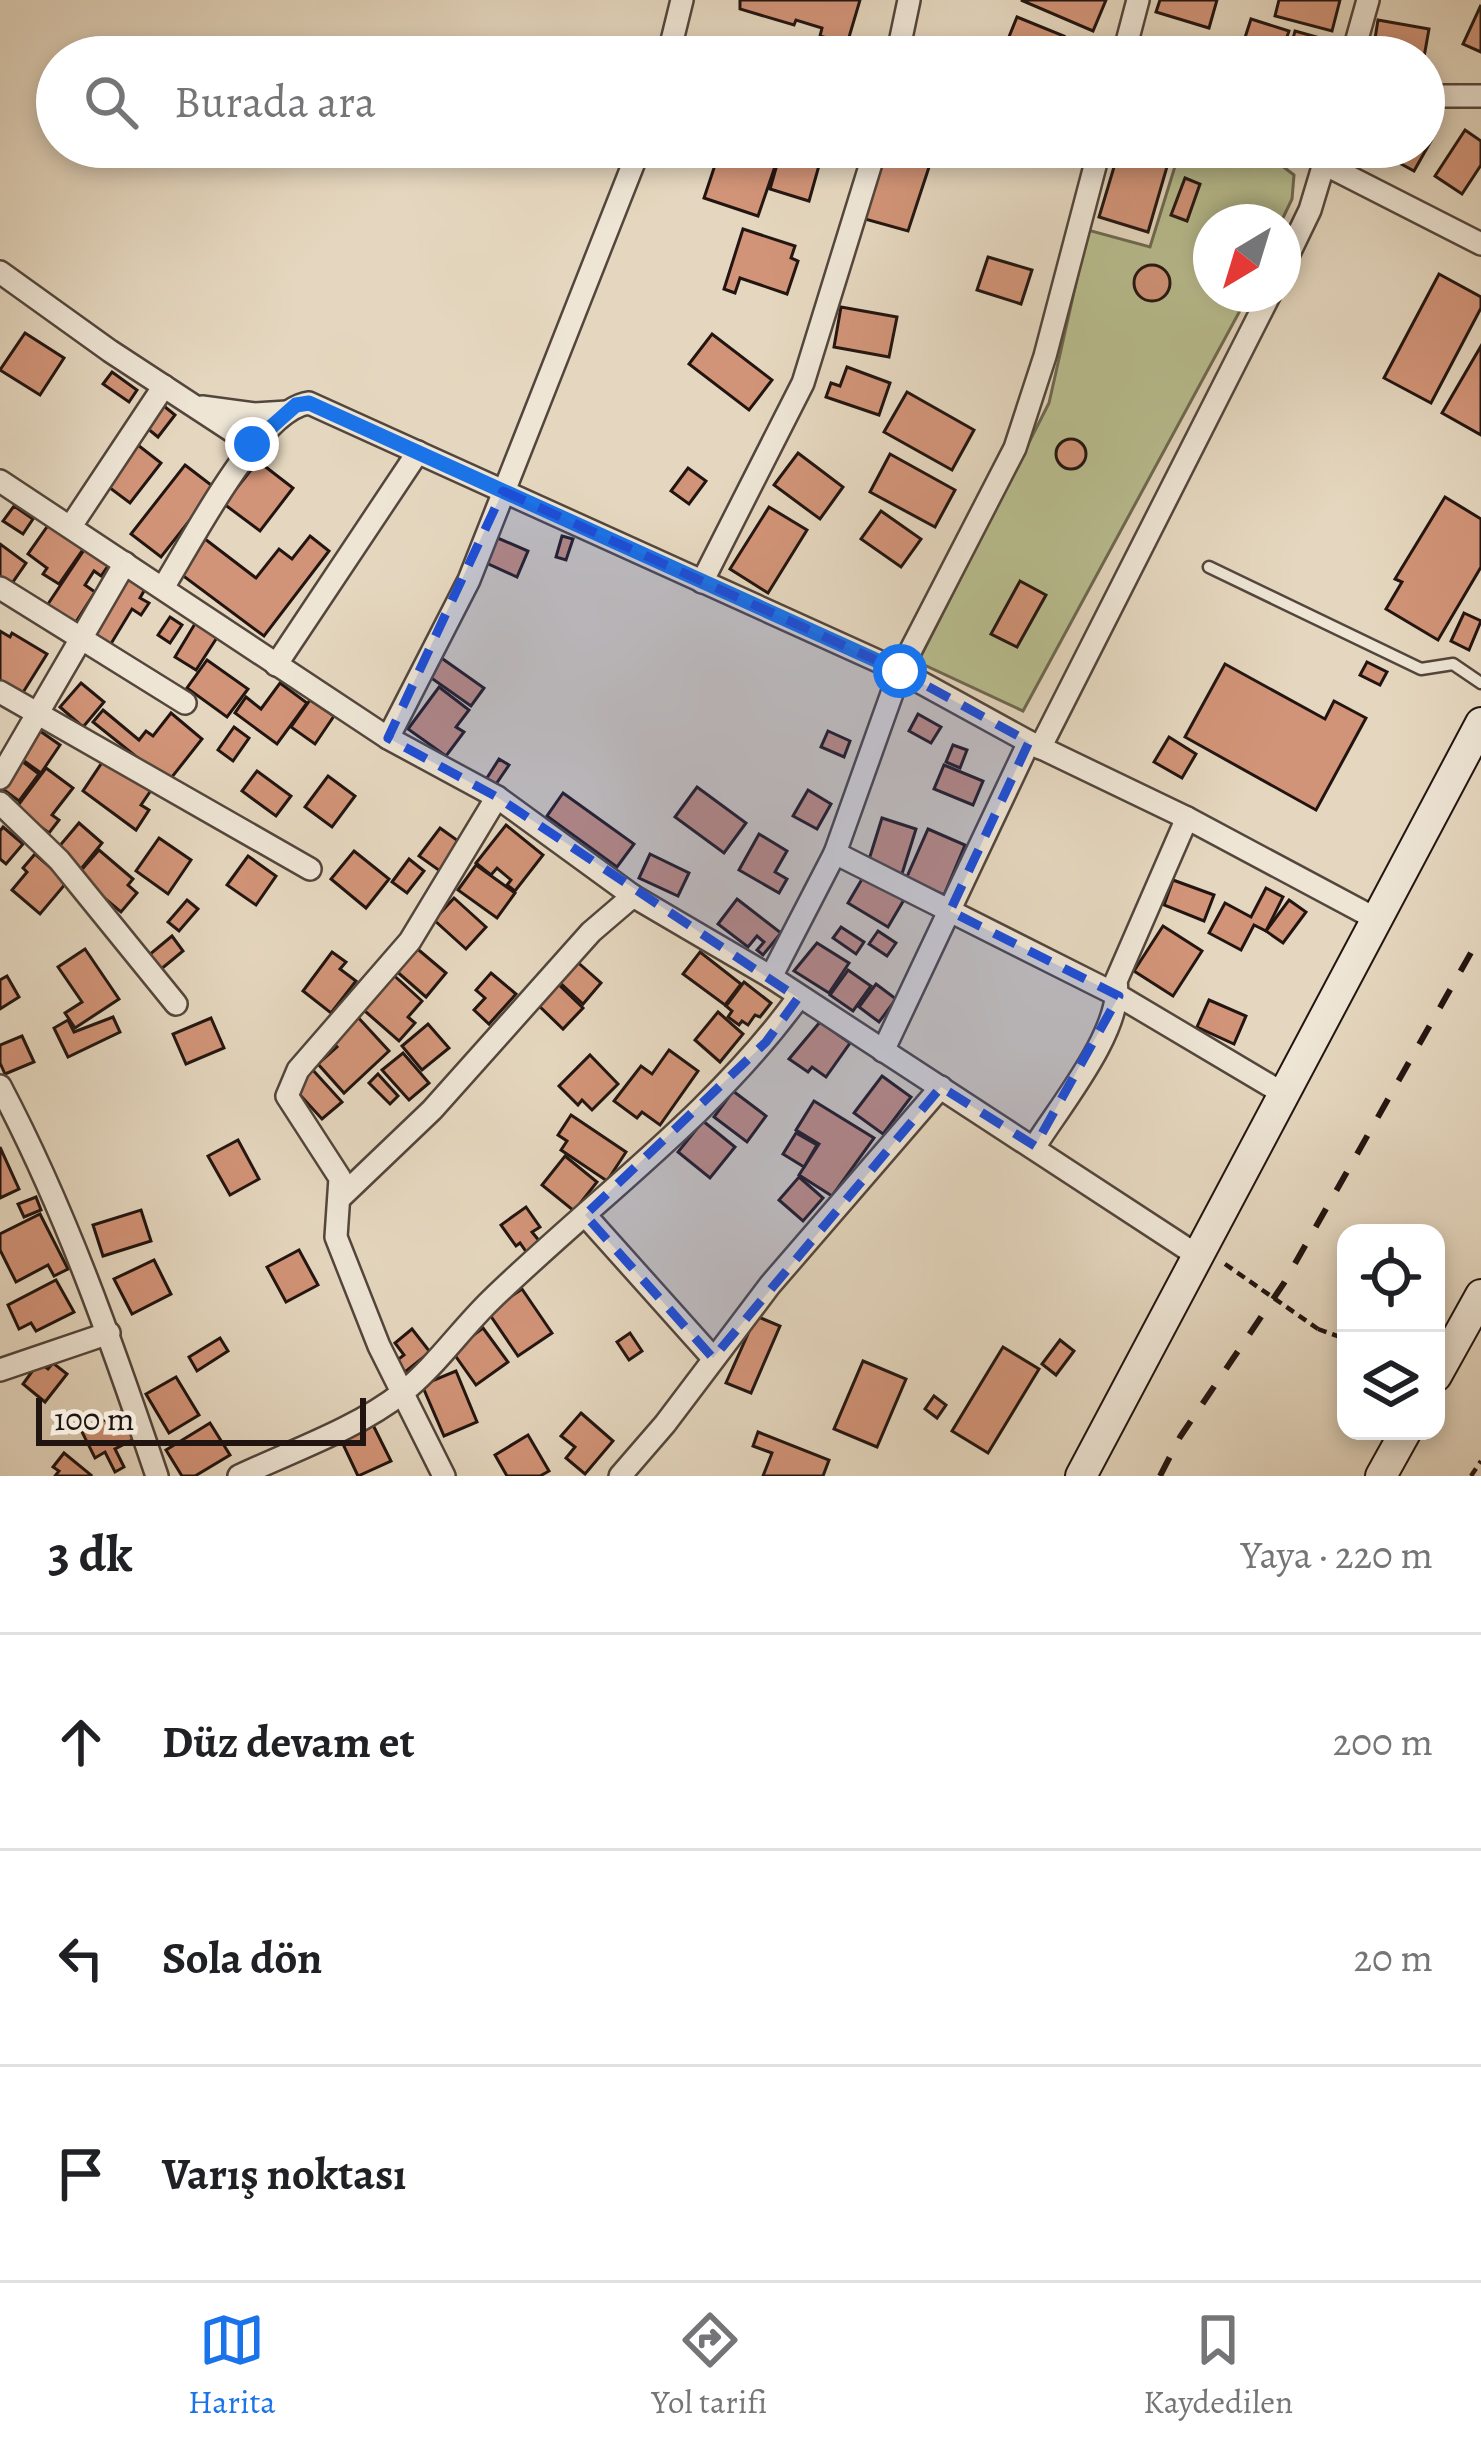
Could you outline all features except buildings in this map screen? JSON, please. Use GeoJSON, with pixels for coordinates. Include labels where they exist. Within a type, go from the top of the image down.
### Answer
{"type":"FeatureCollection","features":[{"type":"Feature","properties":{"kind":"street"},"geometry":{"type":"LineString","coordinates":[[673,36],[682,0]]}},
{"type":"Feature","properties":{"kind":"street"},"geometry":{"type":"LineString","coordinates":[[901,36],[909,0]]}},
{"type":"Feature","properties":{"kind":"street"},"geometry":{"type":"LineString","coordinates":[[1129,36],[1138,0]]}},
{"type":"Feature","properties":{"kind":"street"},"geometry":{"type":"LineString","coordinates":[[1358,36],[1368,0]]}},
{"type":"Feature","properties":{"kind":"street"},"geometry":{"type":"LineString","coordinates":[[1445,96],[1481,96]]}},
{"type":"Feature","properties":{"kind":"street"},"geometry":{"type":"LineString","coordinates":[[388,738],[450,621],[632,168]]}},
{"type":"Feature","properties":{"kind":"street"},"geometry":{"type":"LineString","coordinates":[[702,582],[803,383],[870,168]]}},
{"type":"Feature","properties":{"kind":"street"},"geometry":{"type":"LineString","coordinates":[[771,976],[835,853],[900,671],[1015,448],[1045,356],[1094,168]]}},
{"type":"Feature","properties":{"kind":"street"},"geometry":{"type":"LineString","coordinates":[[1301,222],[1323,168]]}},
{"type":"Feature","properties":{"kind":"street"},"geometry":{"type":"LineString","coordinates":[[1349,168],[1481,244]]}},
{"type":"Feature","properties":{"kind":"street"},"geometry":{"type":"LineString","coordinates":[[0,272],[252,444]]}},
{"type":"Feature","properties":{"kind":"street"},"geometry":{"type":"LineString","coordinates":[[883,1051],[1034,745],[1261,312]]}},
{"type":"Feature","properties":{"kind":"street"},"geometry":{"type":"LineString","coordinates":[[71,526],[164,386]]}},
{"type":"Feature","properties":{"kind":"street"},"geometry":{"type":"LineString","coordinates":[[164,586],[252,444],[286,412],[309,403],[900,671],[1034,745],[1187,818],[1378,920]]}},
{"type":"Feature","properties":{"kind":"street"},"geometry":{"type":"LineString","coordinates":[[190,404],[218,411],[286,412]]}},
{"type":"Feature","properties":{"kind":"street"},"geometry":{"type":"LineString","coordinates":[[276,665],[418,452]]}},
{"type":"Feature","properties":{"kind":"street"},"geometry":{"type":"LineString","coordinates":[[0,481],[388,738],[497,797],[633,896],[771,976],[798,998],[1212,1260]]}},
{"type":"Feature","properties":{"kind":"street"},"geometry":{"type":"LineString","coordinates":[[2,771],[125,562]]}},
{"type":"Feature","properties":{"kind":"street"},"geometry":{"type":"LineString","coordinates":[[0,588],[185,703]]}},
{"type":"Feature","properties":{"kind":"street"},"geometry":{"type":"LineString","coordinates":[[0,692],[310,869]]}},
{"type":"Feature","properties":{"kind":"street"},"geometry":{"type":"LineString","coordinates":[[1081,1476],[1212,1260],[1284,1094],[1481,723]]}},
{"type":"Feature","properties":{"kind":"street"},"geometry":{"type":"LineString","coordinates":[[445,1476],[379,1346],[336,1237],[340,1178],[287,1096],[292,1080],[410,941],[497,797]]}},
{"type":"Feature","properties":{"kind":"street"},"geometry":{"type":"LineString","coordinates":[[0,803],[59,860],[176,1004]]}},
{"type":"Feature","properties":{"kind":"street"},"geometry":{"type":"LineString","coordinates":[[1036,1146],[1102,1039],[1119,996],[1116,981],[1187,818]]}},
{"type":"Feature","properties":{"kind":"street"},"geometry":{"type":"LineString","coordinates":[[835,853],[1119,996],[1284,1094]]}},
{"type":"Feature","properties":{"kind":"street"},"geometry":{"type":"LineString","coordinates":[[341,1197],[432,1110],[591,932],[633,896]]}},
{"type":"Feature","properties":{"kind":"street"},"geometry":{"type":"LineString","coordinates":[[238,1476],[404,1392],[491,1300],[766,1042],[798,998]]}},
{"type":"Feature","properties":{"kind":"street"},"geometry":{"type":"LineString","coordinates":[[620,1476],[770,1285],[941,1087]]}},
{"type":"Feature","properties":{"kind":"street"},"geometry":{"type":"LineString","coordinates":[[3,1100],[39,1160],[109,1334],[157,1476]]}},
{"type":"Feature","properties":{"kind":"street"},"geometry":{"type":"LineString","coordinates":[[585,1215],[713,1358]]}},
{"type":"Feature","properties":{"kind":"street"},"geometry":{"type":"LineString","coordinates":[[1445,1360],[1481,1295]]}},
{"type":"Feature","properties":{"kind":"street"},"geometry":{"type":"LineString","coordinates":[[0,1370],[109,1334]]}},
{"type":"Feature","properties":{"kind":"street"},"geometry":{"type":"LineString","coordinates":[[1381,1476],[1401,1440]]}},
{"type":"Feature","properties":{"kind":"lane"},"geometry":{"type":"LineString","coordinates":[[1209,567],[1421,668],[1453,664],[1481,683]]}},
{"type":"Feature","properties":{"kind":"path"},"geometry":{"type":"LineString","coordinates":[[1212,1260],[1318,1329],[1337,1336]]}},
{"type":"Feature","properties":{"kind":"path"},"geometry":{"type":"LineString","coordinates":[[1471,1476],[1481,1463]]}},
{"type":"Feature","properties":{"kind":"highlighted area"},"geometry":{"type":"Polygon","coordinates":[[[503,491],[900,671],[1029,742],[950,911],[1119,996],[1035,1146],[941,1087],[713,1358],[585,1215],[766,1042],[798,998],[497,797],[388,738],[503,491]]]}},
{"type":"Feature","properties":{"kind":"green space"},"geometry":{"type":"Polygon","coordinates":[[[1174,168],[1285,168],[1294,175],[1290,204],[1193,204],[1193,312],[1239,312],[1023,711],[918,662],[1049,403],[1088,230],[1150,247],[1174,168]]]}},
{"type":"Feature","properties":{"kind":"railway"},"geometry":{"type":"LineString","coordinates":[[1160,1476],[1180,1437],[1284,1283],[1481,935]]}},
{"type":"Feature","properties":{"kind":"route"},"geometry":{"type":"LineString","coordinates":[[252,444],[296,405],[309,403],[900,671]]}}]}
